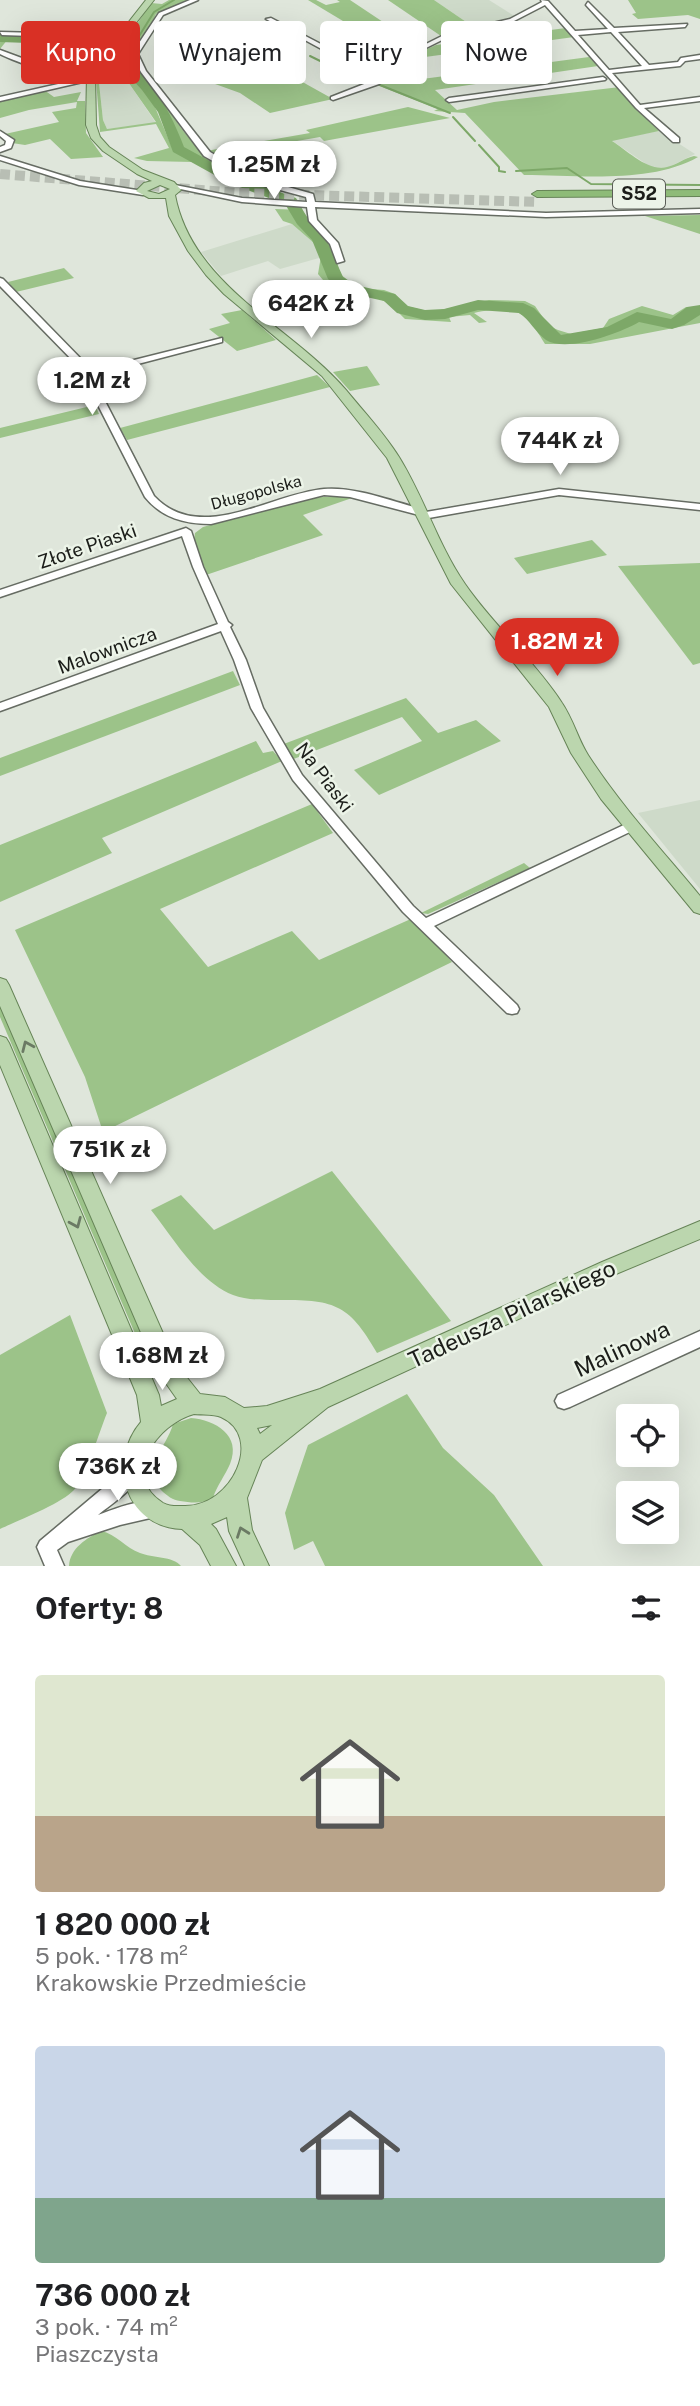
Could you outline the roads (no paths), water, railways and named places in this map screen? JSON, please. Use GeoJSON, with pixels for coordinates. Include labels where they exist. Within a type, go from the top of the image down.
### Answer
{"type":"FeatureCollection","features":[{"type":"Feature","properties":{"kind":"highway","name":"S52"},"geometry":{"type":"LineString","coordinates":[[700,193],[538,198],[700,201]]}},
{"type":"Feature","properties":{"kind":"main road"},"geometry":{"type":"LineString","coordinates":[[132,21],[150,0]]}},
{"type":"Feature","properties":{"kind":"main road"},"geometry":{"type":"LineString","coordinates":[[91,84],[93,134],[106,149],[140,172],[163,182],[172,192],[171,210]]}},
{"type":"Feature","properties":{"kind":"main road"},"geometry":{"type":"LineString","coordinates":[[140,172],[147,190],[171,210],[193,251],[228,292],[326,374],[345,394],[393,457],[458,584],[556,705],[591,773],[700,908]]}},
{"type":"Feature","properties":{"kind":"main road"},"geometry":{"type":"LineString","coordinates":[[147,190],[163,182]]}},
{"type":"Feature","properties":{"kind":"main road"},"geometry":{"type":"LineString","coordinates":[[147,190],[172,192]]}},
{"type":"Feature","properties":{"kind":"main road"},"geometry":{"type":"LineString","coordinates":[[0,985],[170,1372],[194,1404]]}},
{"type":"Feature","properties":{"kind":"main road"},"geometry":{"type":"LineString","coordinates":[[0,1043],[148,1395],[153,1424]]}},
{"type":"Feature","properties":{"kind":"main road","name":"Tadeusza Pilarskiego"},"geometry":{"type":"LineString","coordinates":[[241,1419],[267,1416],[324,1398],[609,1268],[700,1230]]}},
{"type":"Feature","properties":{"kind":"main road","name":"Tadeusza Pilarskiego"},"geometry":{"type":"LineString","coordinates":[[254,1451],[324,1398]]}},
{"type":"Feature","properties":{"kind":"main road"},"geometry":{"type":"LineString","coordinates":[[188,1520],[209,1515],[228,1504],[248,1473],[254,1451],[254,1440],[241,1419],[214,1404],[194,1404],[165,1414],[153,1424],[141,1444],[134,1469],[137,1492],[153,1510],[188,1520],[208,1537],[224,1566]]}},
{"type":"Feature","properties":{"kind":"main road"},"geometry":{"type":"LineString","coordinates":[[235,1496],[241,1531],[257,1566]]}},
{"type":"Feature","properties":{"kind":"street"},"geometry":{"type":"LineString","coordinates":[[140,47],[162,14],[195,0]]}},
{"type":"Feature","properties":{"kind":"street"},"geometry":{"type":"LineString","coordinates":[[427,46],[448,36],[512,20],[545,1],[605,75],[676,140]]}},
{"type":"Feature","properties":{"kind":"street"},"geometry":{"type":"LineString","coordinates":[[588,4],[647,68]]}},
{"type":"Feature","properties":{"kind":"street"},"geometry":{"type":"LineString","coordinates":[[269,19],[320,46]]}},
{"type":"Feature","properties":{"kind":"street"},"geometry":{"type":"LineString","coordinates":[[573,33],[685,25]]}},
{"type":"Feature","properties":{"kind":"street"},"geometry":{"type":"LineString","coordinates":[[2,33],[21,35]]}},
{"type":"Feature","properties":{"kind":"street"},"geometry":{"type":"LineString","coordinates":[[1,53],[21,60]]}},
{"type":"Feature","properties":{"kind":"street"},"geometry":{"type":"LineString","coordinates":[[449,100],[680,64],[683,59],[700,57]]}},
{"type":"Feature","properties":{"kind":"street"},"geometry":{"type":"LineString","coordinates":[[140,65],[172,111],[207,154],[253,180],[309,195],[312,199],[313,221],[334,243],[340,261]]}},
{"type":"Feature","properties":{"kind":"street"},"geometry":{"type":"LineString","coordinates":[[0,99],[62,84]]}},
{"type":"Feature","properties":{"kind":"street"},"geometry":{"type":"LineString","coordinates":[[333,98],[373,84]]}},
{"type":"Feature","properties":{"kind":"street"},"geometry":{"type":"LineString","coordinates":[[638,107],[700,99]]}},
{"type":"Feature","properties":{"kind":"street"},"geometry":{"type":"LineString","coordinates":[[0,133],[10,140],[8,146],[0,150]]}},
{"type":"Feature","properties":{"kind":"street"},"geometry":{"type":"LineString","coordinates":[[0,158],[79,183],[147,190]]}},
{"type":"Feature","properties":{"kind":"street"},"geometry":{"type":"LineString","coordinates":[[172,192],[207,193],[251,202],[547,215],[700,211]]}},
{"type":"Feature","properties":{"kind":"street","name":"Długopolska"},"geometry":{"type":"LineString","coordinates":[[0,281],[66,346],[88,374],[150,497],[190,526],[317,492],[344,493],[422,514]]}},
{"type":"Feature","properties":{"kind":"street"},"geometry":{"type":"LineString","coordinates":[[88,374],[219,340]]}},
{"type":"Feature","properties":{"kind":"street"},"geometry":{"type":"LineString","coordinates":[[422,514],[559,492],[700,507]]}},
{"type":"Feature","properties":{"kind":"street"},"geometry":{"type":"LineString","coordinates":[[391,504],[405,502],[412,494]]}},
{"type":"Feature","properties":{"kind":"street","name":"Złote Piaski"},"geometry":{"type":"LineString","coordinates":[[0,594],[190,526]]}},
{"type":"Feature","properties":{"kind":"street","name":"Na Piaski"},"geometry":{"type":"LineString","coordinates":[[190,526],[198,568],[226,625],[257,708],[297,777],[424,925],[512,1009]]}},
{"type":"Feature","properties":{"kind":"street","name":"Malownicza"},"geometry":{"type":"LineString","coordinates":[[0,707],[226,625]]}},
{"type":"Feature","properties":{"kind":"street"},"geometry":{"type":"LineString","coordinates":[[424,925],[632,826]]}},
{"type":"Feature","properties":{"kind":"street","name":"Malinowa"},"geometry":{"type":"LineString","coordinates":[[564,1401],[700,1339]]}},
{"type":"Feature","properties":{"kind":"street"},"geometry":{"type":"LineString","coordinates":[[55,1566],[46,1547],[68,1533],[86,1514],[118,1489],[134,1469]]}},
{"type":"Feature","properties":{"kind":"street"},"geometry":{"type":"LineString","coordinates":[[68,1533],[92,1528],[124,1513],[153,1510]]}},
{"type":"Feature","properties":{"kind":"waterway"},"geometry":{"type":"LineString","coordinates":[[140,35],[154,12],[174,0]]}},
{"type":"Feature","properties":{"kind":"waterway"},"geometry":{"type":"LineString","coordinates":[[0,38],[74,39],[90,42],[123,62],[164,112],[178,149],[234,180],[291,201],[302,221],[319,239],[336,279],[350,289],[389,297],[403,310],[425,315],[445,314],[478,305],[523,308],[533,315],[549,334],[560,340],[612,331],[637,317],[672,324],[693,310],[700,310]]}},
{"type":"Feature","properties":{"kind":"waterway"},"geometry":{"type":"LineString","coordinates":[[310,56],[320,61]]}},
{"type":"Feature","properties":{"kind":"waterway"},"geometry":{"type":"LineString","coordinates":[[380,85],[450,113]]}},
{"type":"Feature","properties":{"kind":"waterway"},"geometry":{"type":"LineString","coordinates":[[453,117],[475,141]]}},
{"type":"Feature","properties":{"kind":"waterway"},"geometry":{"type":"LineString","coordinates":[[479,145],[499,167],[499,171],[505,172]]}},
{"type":"Feature","properties":{"kind":"waterway"},"geometry":{"type":"LineString","coordinates":[[516,171],[567,168],[591,184],[700,185]]}},
{"type":"Feature","properties":{"kind":"tunnel"},"geometry":{"type":"LineString","coordinates":[[0,174],[239,193],[539,202]]}}]}
